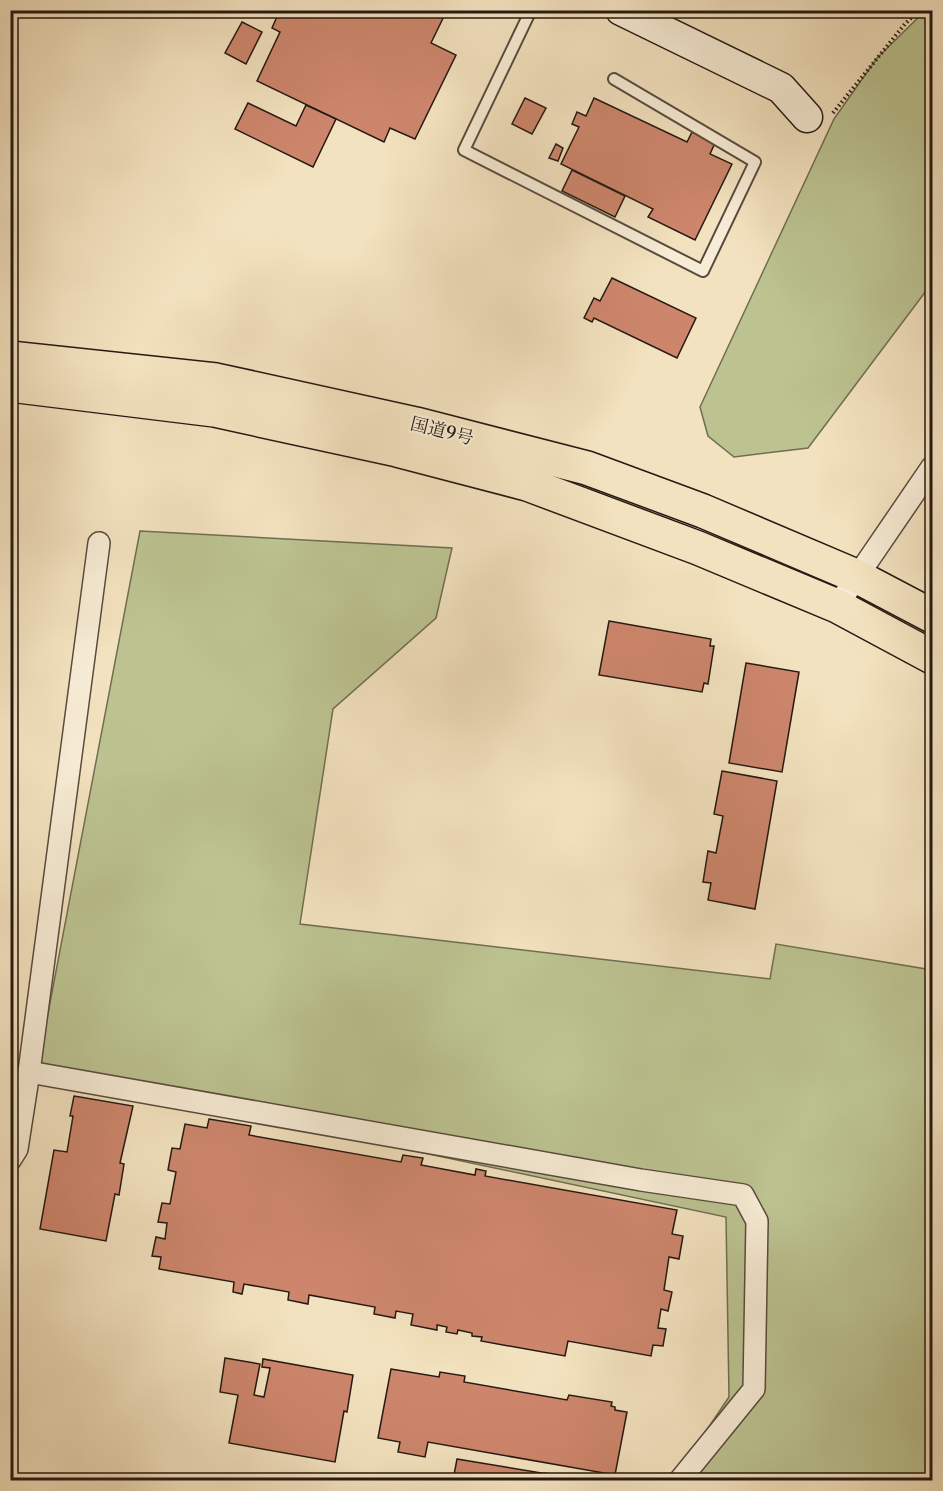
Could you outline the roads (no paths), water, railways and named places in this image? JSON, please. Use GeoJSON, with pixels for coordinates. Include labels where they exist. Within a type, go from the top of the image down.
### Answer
{"type":"FeatureCollection","features":[{"type":"Feature","properties":{"kind":"highway","name":"国道9号"},"geometry":{"type":"LineString","coordinates":[[10,358],[216,380],[416,424],[587,468],[703,511],[856,576],[933,616]]}},
{"type":"Feature","properties":{"kind":"highway","name":"国道9号"},"geometry":{"type":"LineString","coordinates":[[10,385],[214,410],[397,450],[527,484],[698,548],[837,606],[933,657]]}},
{"type":"Feature","properties":{"kind":"street"},"geometry":{"type":"LineString","coordinates":[[621,10],[781,88],[807,117]]}},
{"type":"Feature","properties":{"kind":"street"},"geometry":{"type":"LineString","coordinates":[[837,606],[933,468]]}},
{"type":"Feature","properties":{"kind":"street"},"geometry":{"type":"LineString","coordinates":[[10,1160],[17,1149],[29,1072],[99,543]]}},
{"type":"Feature","properties":{"kind":"street"},"geometry":{"type":"LineString","coordinates":[[29,1072],[640,1180],[743,1195],[757,1221],[754,1389],[680,1480]]}},
{"type":"Feature","properties":{"kind":"lane"},"geometry":{"type":"LineString","coordinates":[[531,10],[464,150],[703,271],[755,162],[614,79]]}}]}
